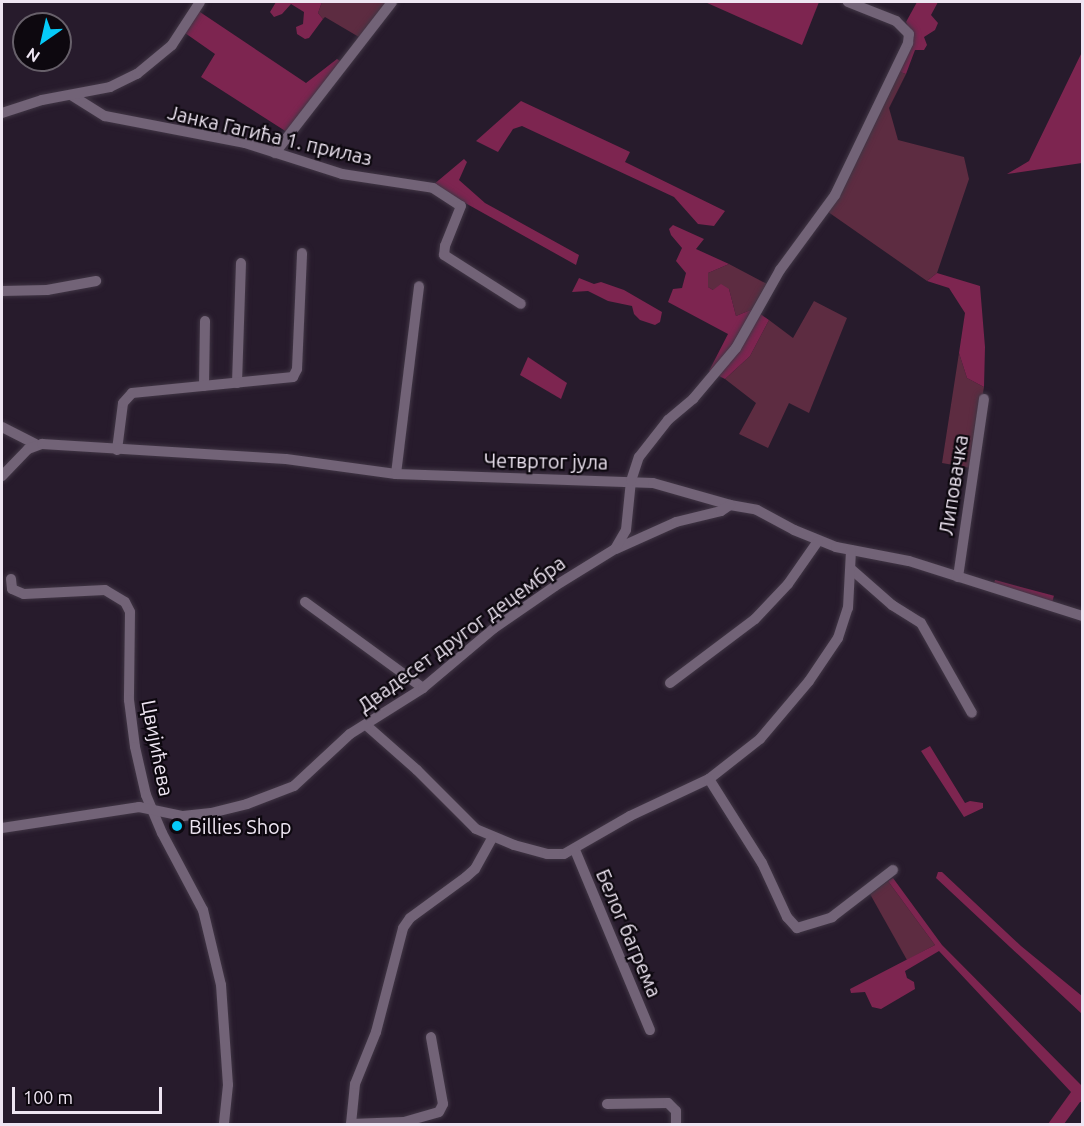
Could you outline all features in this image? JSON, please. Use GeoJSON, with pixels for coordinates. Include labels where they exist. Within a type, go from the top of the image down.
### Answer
{"type":"FeatureCollection","features":[{"type":"Feature","properties":{"kind":"street"},"geometry":{"type":"LineString","coordinates":[[2,112],[124,81],[155,61],[181,35],[200,2]]}},
{"type":"Feature","properties":{"kind":"street"},"geometry":{"type":"LineString","coordinates":[[275,153],[392,2]]}},
{"type":"Feature","properties":{"kind":"street"},"geometry":{"type":"LineString","coordinates":[[615,549],[626,530],[634,468],[648,443],[668,420],[693,399],[736,348],[780,270],[836,195],[908,43],[909,34],[896,21],[848,2]]}},
{"type":"Feature","properties":{"kind":"street","name":"Јанка Гагића 1. прилаз"},"geometry":{"type":"LineString","coordinates":[[71,95],[105,116],[218,137],[342,174],[434,188],[456,200],[460,208],[445,246],[444,255],[520,304]]}},
{"type":"Feature","properties":{"kind":"street"},"geometry":{"type":"LineString","coordinates":[[117,450],[123,403],[132,393],[293,377],[297,374],[302,252]]}},
{"type":"Feature","properties":{"kind":"street"},"geometry":{"type":"LineString","coordinates":[[237,383],[241,263]]}},
{"type":"Feature","properties":{"kind":"street"},"geometry":{"type":"LineString","coordinates":[[2,291],[46,290],[96,281]]}},
{"type":"Feature","properties":{"kind":"street"},"geometry":{"type":"LineString","coordinates":[[396,474],[419,286]]}},
{"type":"Feature","properties":{"kind":"street"},"geometry":{"type":"LineString","coordinates":[[204,386],[206,321]]}},
{"type":"Feature","properties":{"kind":"street","name":"Липовачка"},"geometry":{"type":"LineString","coordinates":[[958,577],[984,399]]}},
{"type":"Feature","properties":{"kind":"street"},"geometry":{"type":"LineString","coordinates":[[2,427],[35,444],[2,476]]}},
{"type":"Feature","properties":{"kind":"street","name":"Четвртог јула"},"geometry":{"type":"LineString","coordinates":[[35,444],[286,459],[396,474],[631,481],[674,487],[730,505],[757,510],[818,541],[850,550],[909,561],[1083,616]]}},
{"type":"Feature","properties":{"kind":"street","name":"Двадесет другог децембра"},"geometry":{"type":"LineString","coordinates":[[2,828],[139,807],[183,816],[211,813],[270,796],[294,786],[350,734],[423,688],[493,629],[555,586],[615,549],[676,522],[720,511],[730,505]]}},
{"type":"Feature","properties":{"kind":"street"},"geometry":{"type":"LineString","coordinates":[[670,682],[755,619],[788,584],[818,541]]}},
{"type":"Feature","properties":{"kind":"street"},"geometry":{"type":"LineString","coordinates":[[366,725],[417,770],[476,829],[492,837],[556,856],[575,849],[630,816],[709,779],[760,739],[828,656],[845,624],[851,569],[850,550]]}},
{"type":"Feature","properties":{"kind":"street"},"geometry":{"type":"LineString","coordinates":[[851,569],[892,605],[921,623],[972,712]]}},
{"type":"Feature","properties":{"kind":"street","name":"Цвијићева"},"geometry":{"type":"LineString","coordinates":[[11,579],[12,589],[24,594],[105,590],[125,602],[130,612],[129,700],[135,747],[151,808],[203,910],[220,985],[228,1085],[224,1125]]}},
{"type":"Feature","properties":{"kind":"street"},"geometry":{"type":"LineString","coordinates":[[305,602],[423,688]]}},
{"type":"Feature","properties":{"kind":"street"},"geometry":{"type":"LineString","coordinates":[[709,779],[755,851],[787,917],[797,928],[831,917],[893,870]]}},
{"type":"Feature","properties":{"kind":"street"},"geometry":{"type":"LineString","coordinates":[[431,1036],[443,1104],[439,1112],[404,1122],[351,1124],[355,1084],[376,1032],[403,928],[416,913],[475,869],[492,837]]}},
{"type":"Feature","properties":{"kind":"street","name":"Белог багрема"},"geometry":{"type":"LineString","coordinates":[[575,849],[650,1030]]}},
{"type":"Feature","properties":{"kind":"street"},"geometry":{"type":"LineString","coordinates":[[607,1104],[668,1103],[676,1111],[676,1125]]}},
{"type":"Feature","properties":{"kind":"shaded area"},"geometry":{"type":"Polygon","coordinates":[[[276,2],[322,2],[318,13],[323,19],[309,38],[305,39],[297,34],[296,27],[303,24],[304,12],[291,4],[282,14],[274,17],[270,12],[276,2]]]}},
{"type":"Feature","properties":{"kind":"shaded area"},"geometry":{"type":"Polygon","coordinates":[[[322,2],[397,2],[364,40],[325,17],[323,19],[318,13],[322,2]]]}},
{"type":"Feature","properties":{"kind":"shaded area"},"geometry":{"type":"Polygon","coordinates":[[[705,2],[819,2],[802,45],[705,2]]]}},
{"type":"Feature","properties":{"kind":"shaded area"},"geometry":{"type":"Polygon","coordinates":[[[917,2],[938,2],[931,15],[938,23],[935,30],[924,37],[927,45],[924,50],[915,50],[906,74],[897,71],[911,33],[906,22],[917,2]]]}},
{"type":"Feature","properties":{"kind":"shaded area"},"geometry":{"type":"Polygon","coordinates":[[[197,10],[306,83],[337,59],[345,64],[290,134],[201,77],[215,54],[185,33],[197,10]]]}},
{"type":"Feature","properties":{"kind":"shaded area"},"geometry":{"type":"Polygon","coordinates":[[[1082,52],[1082,163],[1007,174],[1029,161],[1082,52]]]}},
{"type":"Feature","properties":{"kind":"shaded area"},"geometry":{"type":"Polygon","coordinates":[[[897,71],[906,74],[889,108],[898,140],[964,157],[969,179],[937,273],[927,281],[821,207],[832,193],[897,71]]]}},
{"type":"Feature","properties":{"kind":"shaded area"},"geometry":{"type":"Polygon","coordinates":[[[521,101],[630,152],[625,162],[725,211],[714,226],[698,224],[674,197],[522,126],[513,129],[498,152],[476,141],[521,101]]]}},
{"type":"Feature","properties":{"kind":"shaded area"},"geometry":{"type":"Polygon","coordinates":[[[464,159],[467,162],[459,180],[485,203],[579,255],[576,265],[433,185],[464,159]]]}},
{"type":"Feature","properties":{"kind":"shaded area"},"geometry":{"type":"Polygon","coordinates":[[[673,225],[704,239],[696,249],[729,264],[708,273],[708,287],[713,290],[721,284],[729,289],[736,316],[753,309],[769,320],[750,356],[725,379],[709,371],[728,334],[668,302],[673,289],[682,288],[686,273],[676,261],[682,248],[671,235],[669,229],[673,225]]]}},
{"type":"Feature","properties":{"kind":"shaded area"},"geometry":{"type":"Polygon","coordinates":[[[729,264],[767,284],[753,309],[736,316],[729,289],[713,290],[708,287],[708,273],[729,264]]]}},
{"type":"Feature","properties":{"kind":"shaded area"},"geometry":{"type":"Polygon","coordinates":[[[937,273],[980,286],[985,347],[984,387],[967,378],[959,353],[965,313],[949,288],[927,281],[937,273]]]}},
{"type":"Feature","properties":{"kind":"shaded area"},"geometry":{"type":"Polygon","coordinates":[[[579,278],[594,284],[601,282],[624,290],[662,312],[660,322],[655,325],[640,320],[634,314],[632,306],[608,301],[588,291],[572,292],[579,278]]]}},
{"type":"Feature","properties":{"kind":"shaded area"},"geometry":{"type":"Polygon","coordinates":[[[814,301],[847,318],[809,413],[789,403],[768,448],[739,434],[756,403],[725,379],[750,356],[769,320],[793,338],[814,301]]]}},
{"type":"Feature","properties":{"kind":"shaded area"},"geometry":{"type":"Polygon","coordinates":[[[959,353],[967,378],[984,387],[970,468],[942,463],[959,353]]]}},
{"type":"Feature","properties":{"kind":"shaded area"},"geometry":{"type":"Polygon","coordinates":[[[528,357],[567,383],[561,399],[520,375],[528,357]]]}},
{"type":"Feature","properties":{"kind":"shaded area"},"geometry":{"type":"Polygon","coordinates":[[[995,580],[1054,596],[1052,602],[993,586],[995,580]]]}},
{"type":"Feature","properties":{"kind":"shaded area"},"geometry":{"type":"Polygon","coordinates":[[[930,746],[965,803],[970,801],[983,803],[983,808],[964,817],[921,751],[930,746]]]}},
{"type":"Feature","properties":{"kind":"shaded area"},"geometry":{"type":"Polygon","coordinates":[[[938,872],[942,872],[1021,946],[1082,996],[1082,1014],[936,878],[938,872]]]}},
{"type":"Feature","properties":{"kind":"shaded area"},"geometry":{"type":"Polygon","coordinates":[[[893,878],[942,945],[1082,1086],[1082,1102],[1064,1124],[1048,1124],[1071,1092],[939,951],[905,971],[907,978],[914,982],[915,989],[881,1009],[872,1007],[865,992],[851,993],[850,989],[935,945],[888,881],[893,878]]]}},
{"type":"Feature","properties":{"kind":"shaded area"},"geometry":{"type":"Polygon","coordinates":[[[888,881],[935,945],[907,960],[870,894],[888,881]]]}},
{"type":"Feature","properties":{"kind":"place","name":"Billies Shop"},"geometry":{"type":"Point","coordinates":[177,826]}}]}
